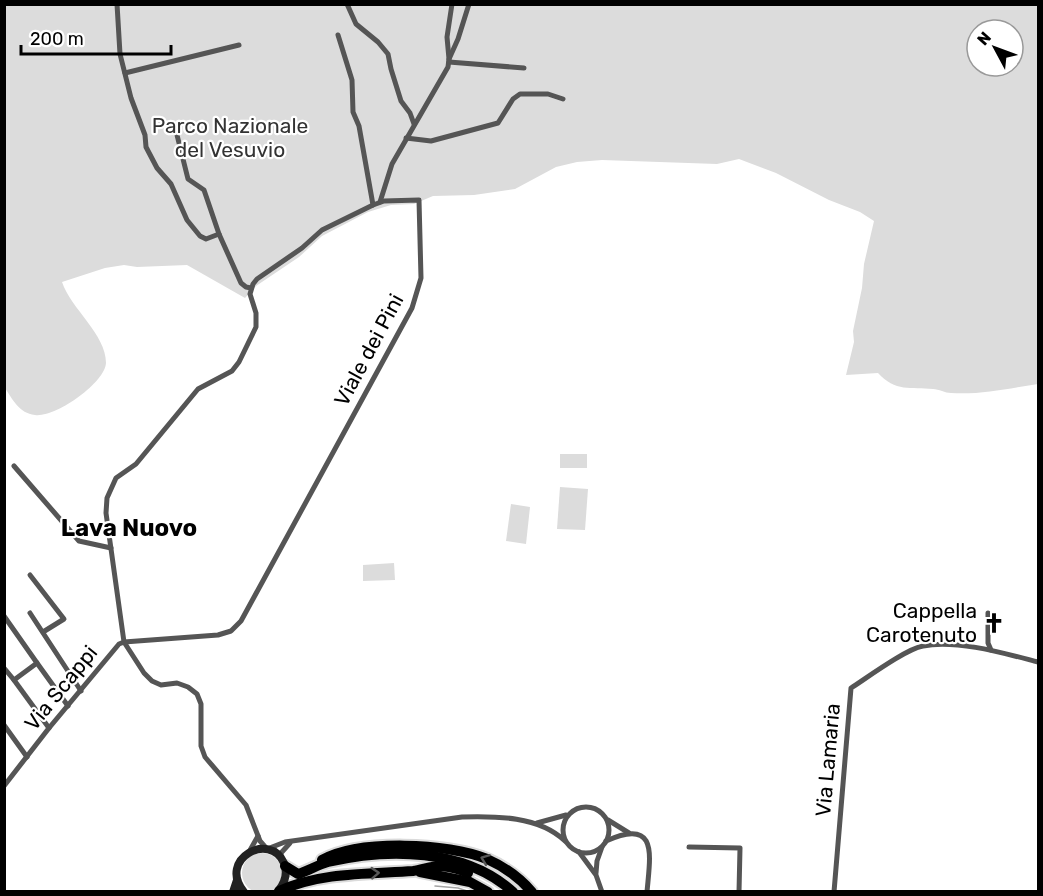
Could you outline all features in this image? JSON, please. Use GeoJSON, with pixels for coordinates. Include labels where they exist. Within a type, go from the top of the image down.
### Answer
{"type":"FeatureCollection","features":[{"type":"Feature","properties":{"kind":"highway"},"geometry":{"type":"LineString","coordinates":[[283,862],[298,874],[330,855],[345,850],[393,846],[419,847],[465,853],[486,859],[513,873],[532,891]]}},
{"type":"Feature","properties":{"kind":"highway"},"geometry":{"type":"LineString","coordinates":[[310,868],[330,862],[399,854],[445,858],[490,875],[513,891]]}},
{"type":"Feature","properties":{"kind":"highway"},"geometry":{"type":"LineString","coordinates":[[278,891],[334,877],[417,871],[428,867],[450,867],[475,876],[502,891]]}},
{"type":"Feature","properties":{"kind":"highway"},"geometry":{"type":"LineString","coordinates":[[417,871],[470,882],[488,891]]}},
{"type":"Feature","properties":{"kind":"main road"},"geometry":{"type":"LineString","coordinates":[[233,891],[237,880],[238,864],[249,852],[267,849],[283,862],[285,879],[278,891]]}},
{"type":"Feature","properties":{"kind":"main road"},"geometry":{"type":"LineString","coordinates":[[237,880],[244,891]]}},
{"type":"Feature","properties":{"kind":"street"},"geometry":{"type":"LineString","coordinates":[[117,4],[120,54],[130,98],[146,135],[146,147],[157,168],[171,184],[187,220],[204,239],[219,234]]}},
{"type":"Feature","properties":{"kind":"street"},"geometry":{"type":"LineString","coordinates":[[347,4],[356,24],[378,42],[388,54],[401,101],[410,112],[414,124]]}},
{"type":"Feature","properties":{"kind":"street"},"geometry":{"type":"LineString","coordinates":[[380,202],[388,172],[448,67],[447,37],[452,4]]}},
{"type":"Feature","properties":{"kind":"street"},"geometry":{"type":"LineString","coordinates":[[449,61],[459,39],[469,4]]}},
{"type":"Feature","properties":{"kind":"street"},"geometry":{"type":"LineString","coordinates":[[338,35],[352,80],[353,112],[358,126],[373,205]]}},
{"type":"Feature","properties":{"kind":"street"},"geometry":{"type":"LineString","coordinates":[[125,73],[240,45]]}},
{"type":"Feature","properties":{"kind":"street"},"geometry":{"type":"LineString","coordinates":[[449,61],[524,68]]}},
{"type":"Feature","properties":{"kind":"street"},"geometry":{"type":"LineString","coordinates":[[406,138],[431,141],[498,123],[513,99],[522,93],[548,94],[562,99]]}},
{"type":"Feature","properties":{"kind":"street"},"geometry":{"type":"LineString","coordinates":[[177,135],[188,179],[204,190],[219,234],[243,286],[251,288],[250,294],[258,321],[253,336],[232,371],[198,389],[136,464],[116,478],[106,498],[124,642],[144,673],[152,681],[161,685],[177,683],[197,694],[201,704],[201,747],[205,757],[246,805],[258,836],[267,849],[279,843],[291,841],[462,817],[490,817],[537,823],[551,830],[573,850],[579,852],[591,852],[629,833]]}},
{"type":"Feature","properties":{"kind":"street","name":"Viale dei Pini"},"geometry":{"type":"LineString","coordinates":[[124,642],[218,635],[231,631],[241,621],[412,308],[421,278],[419,200],[380,202],[322,230],[302,248],[257,279],[251,288]]}},
{"type":"Feature","properties":{"kind":"street"},"geometry":{"type":"LineString","coordinates":[[14,465],[75,538],[83,543],[111,548]]}},
{"type":"Feature","properties":{"kind":"street"},"geometry":{"type":"LineString","coordinates":[[30,575],[64,619],[43,632]]}},
{"type":"Feature","properties":{"kind":"street"},"geometry":{"type":"LineString","coordinates":[[30,613],[81,691]]}},
{"type":"Feature","properties":{"kind":"street"},"geometry":{"type":"LineString","coordinates":[[988,614],[988,643],[991,650]]}},
{"type":"Feature","properties":{"kind":"street"},"geometry":{"type":"LineString","coordinates":[[4,616],[68,706]]}},
{"type":"Feature","properties":{"kind":"street","name":"Via Scappi"},"geometry":{"type":"LineString","coordinates":[[4,786],[116,646],[124,642]]}},
{"type":"Feature","properties":{"kind":"street","name":"Via Lamaria"},"geometry":{"type":"LineString","coordinates":[[834,891],[851,688],[885,666],[923,646],[937,645],[991,650],[1038,662]]}},
{"type":"Feature","properties":{"kind":"street"},"geometry":{"type":"LineString","coordinates":[[14,680],[37,663]]}},
{"type":"Feature","properties":{"kind":"street"},"geometry":{"type":"LineString","coordinates":[[4,668],[49,728]]}},
{"type":"Feature","properties":{"kind":"street"},"geometry":{"type":"LineString","coordinates":[[4,724],[27,757]]}},
{"type":"Feature","properties":{"kind":"street"},"geometry":{"type":"LineString","coordinates":[[537,823],[561,817],[586,806],[598,810],[629,833],[644,838],[650,847],[647,891]]}},
{"type":"Feature","properties":{"kind":"street"},"geometry":{"type":"LineString","coordinates":[[565,841],[562,829],[570,812]]}},
{"type":"Feature","properties":{"kind":"street"},"geometry":{"type":"LineString","coordinates":[[596,875],[597,861],[609,830],[606,818]]}},
{"type":"Feature","properties":{"kind":"street"},"geometry":{"type":"LineString","coordinates":[[249,852],[258,836]]}},
{"type":"Feature","properties":{"kind":"street"},"geometry":{"type":"LineString","coordinates":[[283,862],[281,853],[291,841]]}},
{"type":"Feature","properties":{"kind":"street"},"geometry":{"type":"LineString","coordinates":[[688,847],[740,848],[740,891]]}},
{"type":"Feature","properties":{"kind":"street"},"geometry":{"type":"LineString","coordinates":[[579,852],[596,875],[602,891]]}},
{"type":"Feature","properties":{"kind":"green space","name":"Parco Nazionale del Vesuvio"},"geometry":{"type":"Polygon","coordinates":[[[4,5],[1038,5],[1038,384],[984,392],[951,393],[935,389],[897,386],[878,373],[846,375],[854,342],[853,331],[862,288],[864,264],[874,221],[860,212],[829,200],[776,173],[739,159],[717,164],[602,160],[556,167],[515,189],[474,195],[433,196],[414,204],[391,205],[368,212],[322,236],[299,257],[256,286],[245,298],[187,265],[137,267],[124,265],[105,268],[62,282],[66,292],[100,342],[106,363],[97,380],[88,389],[78,398],[54,411],[35,415],[25,412],[5,388],[4,5]]]}},
{"type":"Feature","properties":{"kind":"green space"},"geometry":{"type":"Polygon","coordinates":[[[560,454],[587,454],[587,468],[560,468],[560,454]]]}},
{"type":"Feature","properties":{"kind":"green space"},"geometry":{"type":"Polygon","coordinates":[[[560,487],[588,489],[585,530],[557,529],[560,487]]]}},
{"type":"Feature","properties":{"kind":"green space"},"geometry":{"type":"Polygon","coordinates":[[[511,504],[530,507],[526,544],[506,541],[511,504]]]}},
{"type":"Feature","properties":{"kind":"green space"},"geometry":{"type":"Polygon","coordinates":[[[394,563],[395,580],[363,581],[363,565],[394,563]]]}},
{"type":"Feature","properties":{"kind":"green space"},"geometry":{"type":"Polygon","coordinates":[[[262,853],[276,859],[282,873],[276,887],[262,893],[248,887],[242,873],[248,859],[262,853]]]}},
{"type":"Feature","properties":{"kind":"waterway"},"geometry":{"type":"LineString","coordinates":[[435,886],[458,888],[470,892]]}},
{"type":"Feature","properties":{"kind":"place","name":"Cappella Carotenuto"},"geometry":{"type":"Point","coordinates":[994,623]}},
{"type":"Feature","properties":{"kind":"district","name":"Lava Nuovo"},"geometry":{"type":"Point","coordinates":[129,528]}}]}
